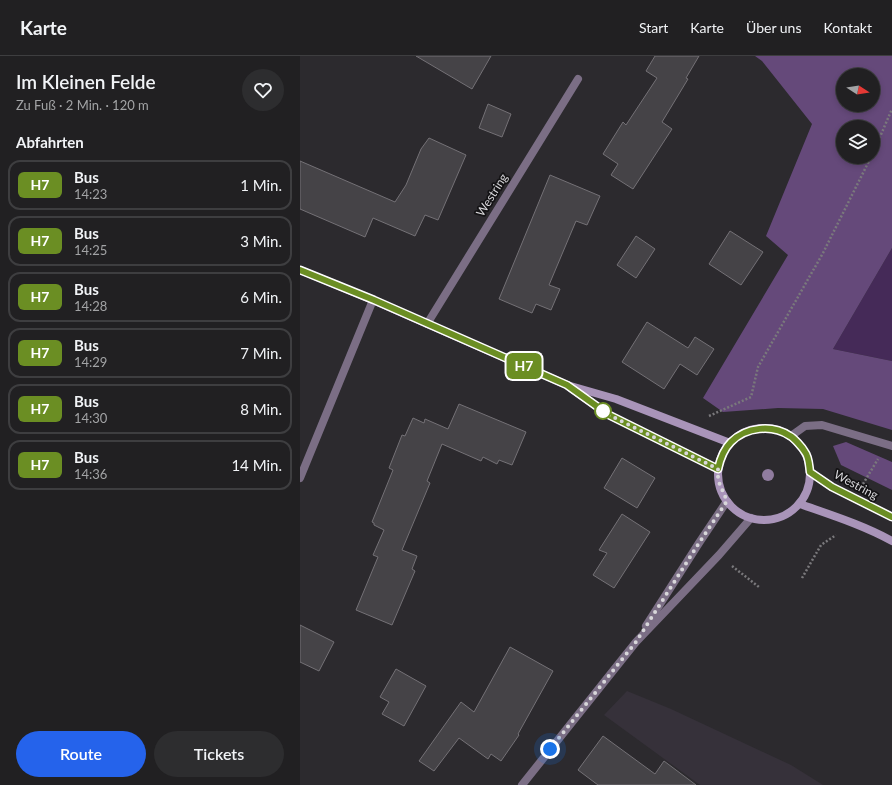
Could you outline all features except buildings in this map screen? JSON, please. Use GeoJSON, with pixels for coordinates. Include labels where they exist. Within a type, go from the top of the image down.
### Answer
{"type":"FeatureCollection","features":[{"type":"Feature","properties":{"kind":"street","name":"Westring"},"geometry":{"type":"LineString","coordinates":[[428,324],[578,79]]}},
{"type":"Feature","properties":{"kind":"street"},"geometry":{"type":"LineString","coordinates":[[300,270],[374,300],[567,385],[616,399],[730,443]]}},
{"type":"Feature","properties":{"kind":"street"},"geometry":{"type":"LineString","coordinates":[[300,478],[374,300]]}},
{"type":"Feature","properties":{"kind":"street"},"geometry":{"type":"LineString","coordinates":[[567,385],[609,415],[718,469]]}},
{"type":"Feature","properties":{"kind":"street"},"geometry":{"type":"LineString","coordinates":[[791,436],[805,426],[822,425],[892,446]]}},
{"type":"Feature","properties":{"kind":"street"},"geometry":{"type":"LineString","coordinates":[[758,428],[776,429],[791,436],[805,452],[809,463],[810,472],[807,490],[800,504],[785,515],[766,520],[751,518],[735,510],[727,501],[718,480],[720,460],[730,443],[740,434],[758,428]]}},
{"type":"Feature","properties":{"kind":"street","name":"Westring"},"geometry":{"type":"LineString","coordinates":[[810,472],[832,487],[892,517]]}},
{"type":"Feature","properties":{"kind":"street"},"geometry":{"type":"LineString","coordinates":[[636,642],[727,501]]}},
{"type":"Feature","properties":{"kind":"street"},"geometry":{"type":"LineString","coordinates":[[800,504],[844,520],[892,541]]}},
{"type":"Feature","properties":{"kind":"street"},"geometry":{"type":"LineString","coordinates":[[522,785],[636,642],[719,556],[751,518]]}},
{"type":"Feature","properties":{"kind":"path"},"geometry":{"type":"LineString","coordinates":[[880,137],[892,109]]}},
{"type":"Feature","properties":{"kind":"path"},"geometry":{"type":"LineString","coordinates":[[687,426],[752,397],[758,367],[823,253],[868,164]]}},
{"type":"Feature","properties":{"kind":"shaded area"},"geometry":{"type":"Polygon","coordinates":[[[755,56],[892,56],[892,248],[833,349],[892,361],[892,430],[823,409],[778,408],[723,412],[703,398],[788,255],[766,236],[812,124],[762,61],[755,56]]]}},
{"type":"Feature","properties":{"kind":"shaded area"},"geometry":{"type":"Polygon","coordinates":[[[892,248],[892,361],[833,349],[892,248]]]}},
{"type":"Feature","properties":{"kind":"shaded area"},"geometry":{"type":"Polygon","coordinates":[[[846,442],[892,462],[892,490],[841,465],[833,446],[846,442]]]}},
{"type":"Feature","properties":{"kind":"shaded area"},"geometry":{"type":"Polygon","coordinates":[[[627,691],[671,709],[791,765],[823,785],[700,785],[604,715],[627,691]]]}},
{"type":"Feature","properties":{"kind":"bus line","name":"H7"},"geometry":{"type":"LineString","coordinates":[[300,270],[374,300],[567,385],[609,415],[718,469],[720,460],[730,443],[740,434],[758,428],[776,429],[791,436],[805,452],[809,463],[810,472],[832,487],[892,517]]}},
{"type":"Feature","properties":{"kind":"route"},"geometry":{"type":"LineString","coordinates":[[550,749],[636,642],[727,501],[718,480],[718,469],[609,415],[598,408],[603,411]]}}]}
